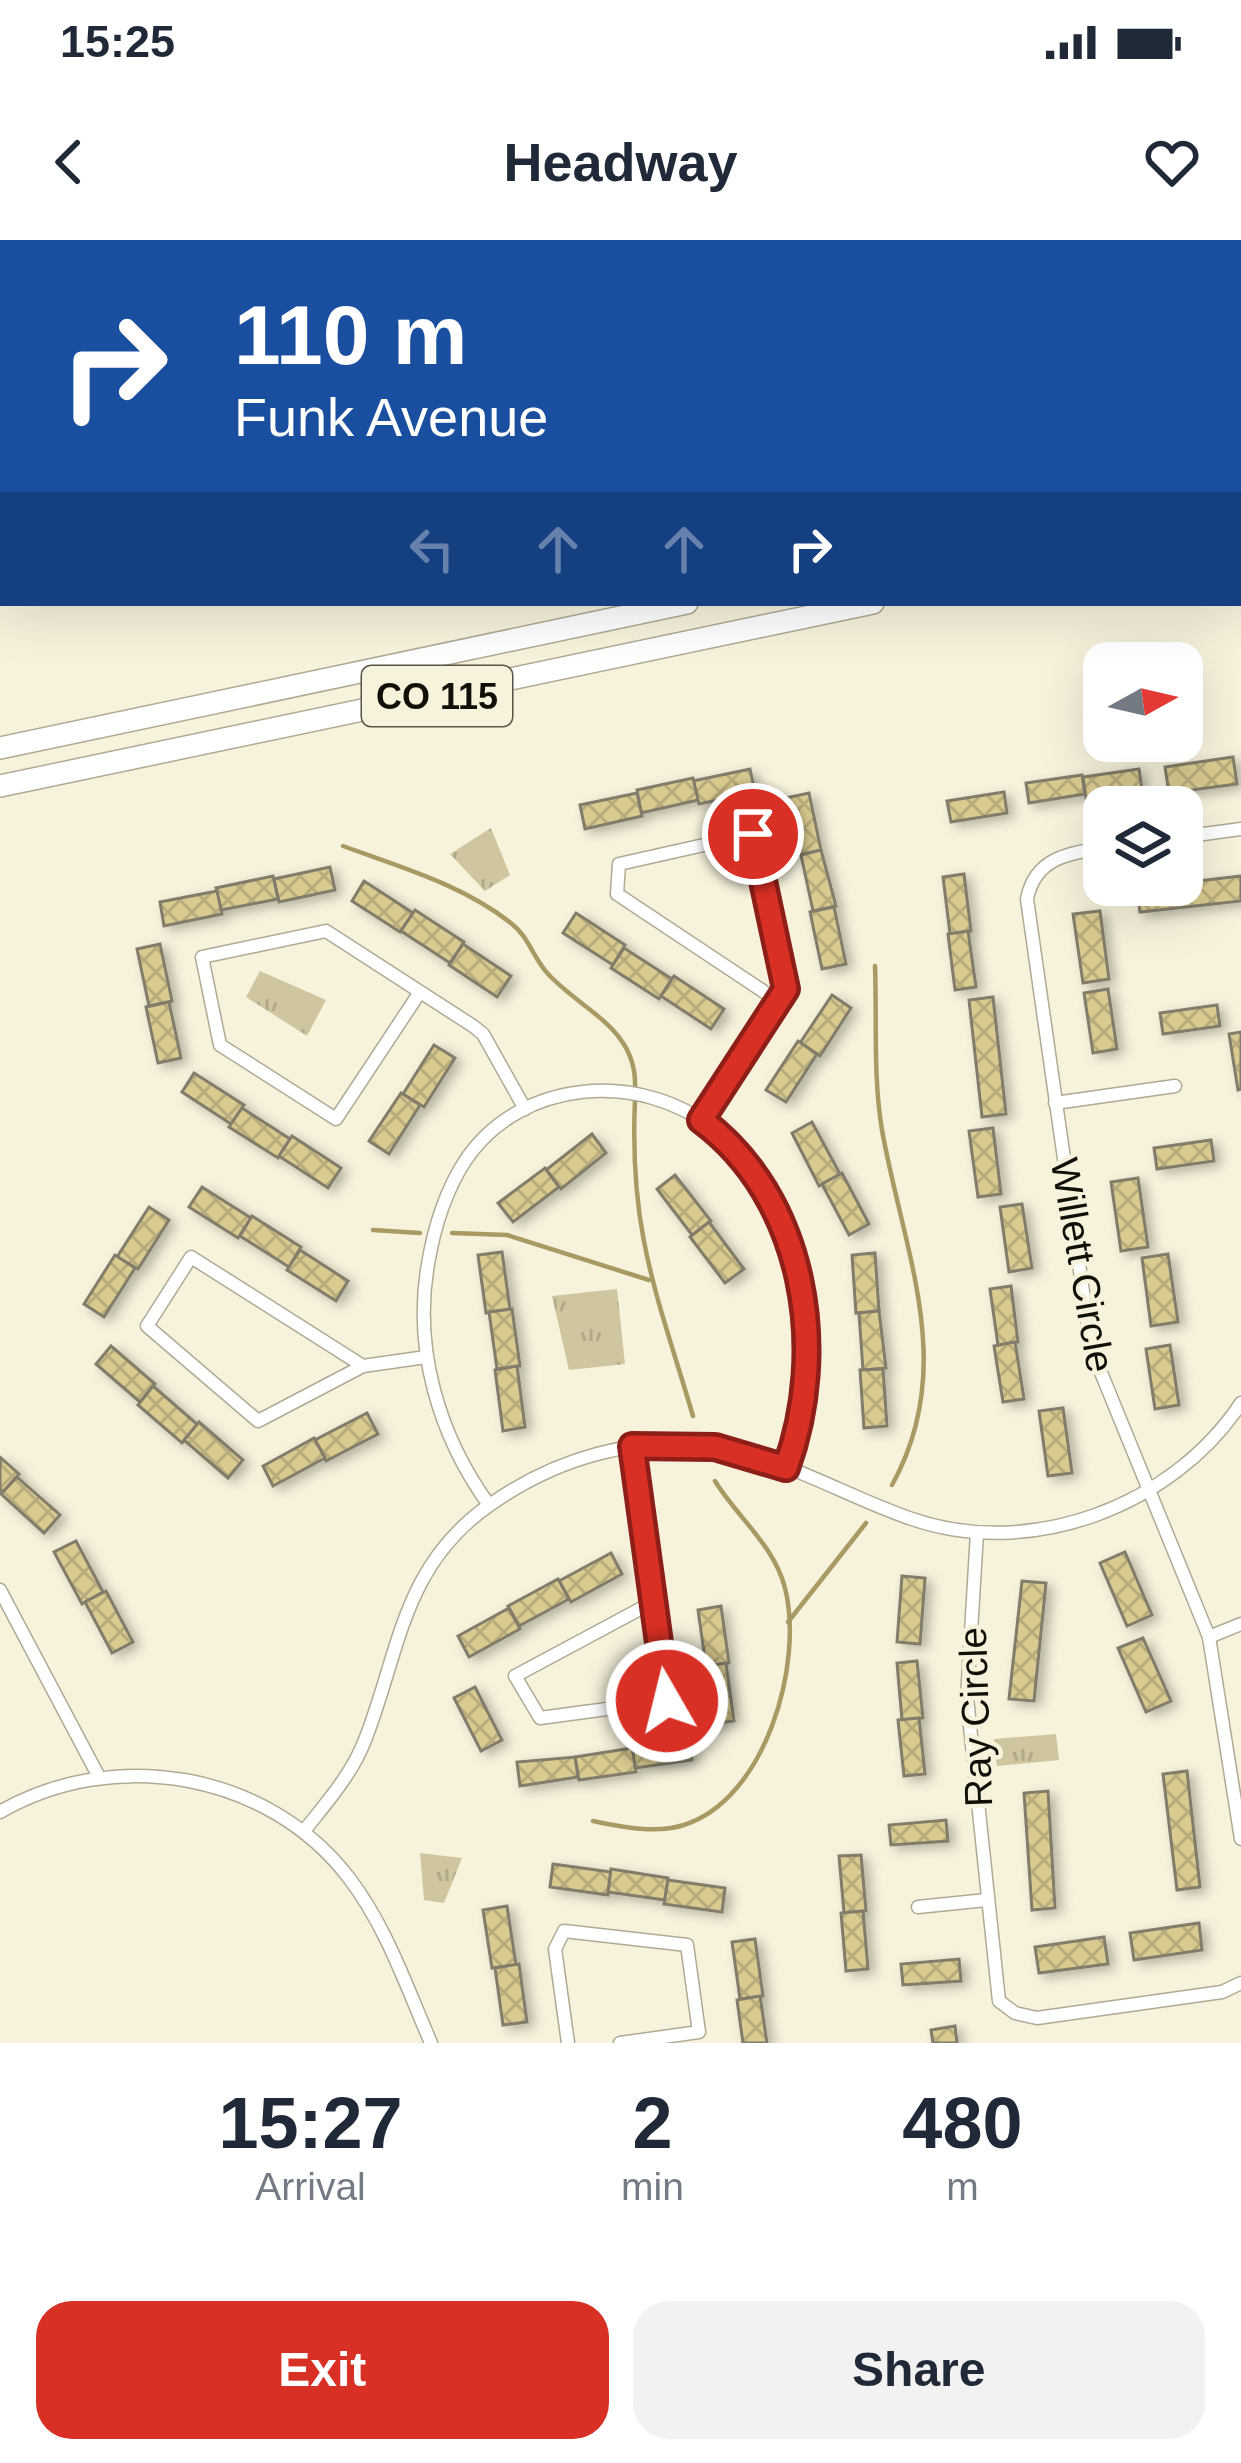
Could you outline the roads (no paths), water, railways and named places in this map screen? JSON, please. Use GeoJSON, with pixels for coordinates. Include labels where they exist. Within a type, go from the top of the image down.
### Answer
{"type":"FeatureCollection","features":[{"type":"Feature","properties":{"kind":"highway","name":"CO 115"},"geometry":{"type":"LineString","coordinates":[[0,748],[673,606]]}},
{"type":"Feature","properties":{"kind":"highway","name":"CO 115"},"geometry":{"type":"LineString","coordinates":[[0,786],[859,606]]}},
{"type":"Feature","properties":{"kind":"street"},"geometry":{"type":"LineString","coordinates":[[1203,834],[1241,829]]}},
{"type":"Feature","properties":{"kind":"street"},"geometry":{"type":"LineString","coordinates":[[701,1120],[786,989],[753,834],[619,863],[617,894],[778,1001]]}},
{"type":"Feature","properties":{"kind":"street","name":"Willett Circle"},"geometry":{"type":"LineString","coordinates":[[1083,853],[1052,860],[1028,891],[1091,1348],[1147,1491]]}},
{"type":"Feature","properties":{"kind":"street"},"geometry":{"type":"LineString","coordinates":[[420,992],[336,1119],[220,1045],[202,958],[326,931],[420,992],[483,1034],[525,1108]]}},
{"type":"Feature","properties":{"kind":"street","name":"Willett Circle"},"geometry":{"type":"LineString","coordinates":[[1055,1103],[1175,1086]]}},
{"type":"Feature","properties":{"kind":"street"},"geometry":{"type":"LineString","coordinates":[[489,1505],[451,1440],[426,1358],[426,1278],[446,1199],[474,1149],[525,1108],[568,1094],[610,1090],[658,1100],[701,1120],[732,1145],[755,1177],[781,1223],[799,1277],[808,1360],[786,1468]]}},
{"type":"Feature","properties":{"kind":"street"},"geometry":{"type":"LineString","coordinates":[[363,1366],[191,1257],[147,1326],[258,1421],[363,1366],[426,1358]]}},
{"type":"Feature","properties":{"kind":"street"},"geometry":{"type":"LineString","coordinates":[[304,1831],[364,1744],[408,1605],[432,1567],[489,1505],[564,1465],[632,1446],[715,1447],[786,1468],[916,1521],[977,1533],[1068,1523],[1147,1491],[1191,1460],[1241,1402]]}},
{"type":"Feature","properties":{"kind":"street"},"geometry":{"type":"LineString","coordinates":[[632,1446],[667,1701],[540,1718],[515,1676],[652,1602]]}},
{"type":"Feature","properties":{"kind":"street"},"geometry":{"type":"LineString","coordinates":[[1147,1491],[1208,1637],[1241,1839]]}},
{"type":"Feature","properties":{"kind":"street","name":"Ray Circle"},"geometry":{"type":"LineString","coordinates":[[977,1533],[967,1698],[995,1994],[1021,2016],[1037,2018],[1176,1998],[1241,1983]]}},
{"type":"Feature","properties":{"kind":"street"},"geometry":{"type":"LineString","coordinates":[[0,1590],[99,1778]]}},
{"type":"Feature","properties":{"kind":"street"},"geometry":{"type":"LineString","coordinates":[[1208,1637],[1241,1624]]}},
{"type":"Feature","properties":{"kind":"street"},"geometry":{"type":"LineString","coordinates":[[0,1812],[48,1788],[99,1778],[155,1776],[212,1786],[262,1804],[304,1831],[362,1898],[431,2043]]}},
{"type":"Feature","properties":{"kind":"street"},"geometry":{"type":"LineString","coordinates":[[918,1907],[986,1900]]}},
{"type":"Feature","properties":{"kind":"street"},"geometry":{"type":"LineString","coordinates":[[568,2043],[555,1949],[564,1931],[687,1945],[699,2032],[620,2043]]}},
{"type":"Feature","properties":{"kind":"waterway"},"geometry":{"type":"LineString","coordinates":[[343,846],[452,888],[512,924],[550,976],[619,1037],[634,1069],[635,1089]]}},
{"type":"Feature","properties":{"kind":"waterway"},"geometry":{"type":"LineString","coordinates":[[875,966],[879,1110],[912,1265],[924,1353],[911,1441],[892,1485]]}},
{"type":"Feature","properties":{"kind":"waterway"},"geometry":{"type":"LineString","coordinates":[[635,1100],[641,1226],[693,1416]]}},
{"type":"Feature","properties":{"kind":"waterway"},"geometry":{"type":"LineString","coordinates":[[373,1230],[420,1233]]}},
{"type":"Feature","properties":{"kind":"waterway"},"geometry":{"type":"LineString","coordinates":[[452,1233],[507,1235],[649,1280]]}},
{"type":"Feature","properties":{"kind":"waterway"},"geometry":{"type":"LineString","coordinates":[[593,1821],[662,1829],[684,1825],[713,1810],[737,1788],[772,1725],[789,1653],[785,1588],[764,1545],[715,1481]]}},
{"type":"Feature","properties":{"kind":"waterway"},"geometry":{"type":"LineString","coordinates":[[788,1622],[866,1523]]}}]}
